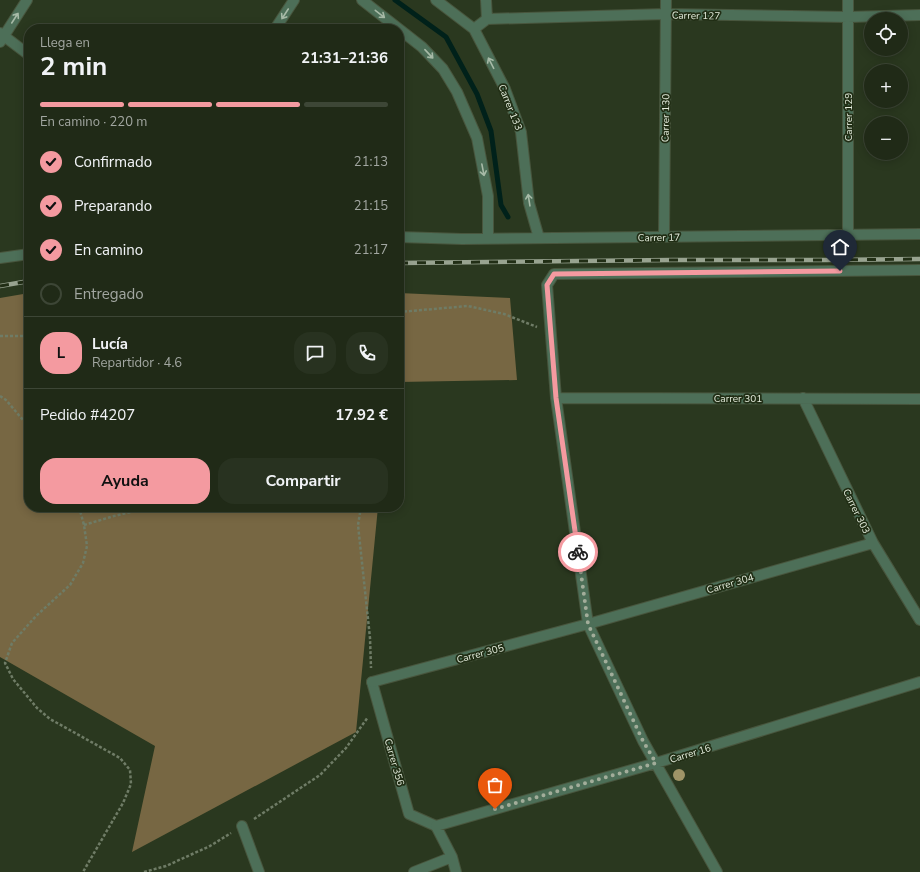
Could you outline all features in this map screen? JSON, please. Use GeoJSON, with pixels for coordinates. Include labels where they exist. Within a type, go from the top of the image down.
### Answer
{"type":"FeatureCollection","features":[{"type":"Feature","properties":{"kind":"street"},"geometry":{"type":"LineString","coordinates":[[24,52],[1,37],[27,0]]}},
{"type":"Feature","properties":{"kind":"street"},"geometry":{"type":"LineString","coordinates":[[278,24],[294,0]]}},
{"type":"Feature","properties":{"kind":"street"},"geometry":{"type":"LineString","coordinates":[[362,0],[393,24]]}},
{"type":"Feature","properties":{"kind":"street","name":"Carrer 133"},"geometry":{"type":"LineString","coordinates":[[436,0],[474,29],[505,89],[521,132],[529,203],[539,238]]}},
{"type":"Feature","properties":{"kind":"street"},"geometry":{"type":"LineString","coordinates":[[474,29],[487,19],[486,0]]}},
{"type":"Feature","properties":{"kind":"street","name":"Carrer 130"},"geometry":{"type":"LineString","coordinates":[[664,236],[666,0]]}},
{"type":"Feature","properties":{"kind":"street","name":"Carrer 129"},"geometry":{"type":"LineString","coordinates":[[848,0],[848,234]]}},
{"type":"Feature","properties":{"kind":"street","name":"Carrer 127"},"geometry":{"type":"LineString","coordinates":[[487,19],[666,14],[848,17],[920,15]]}},
{"type":"Feature","properties":{"kind":"street"},"geometry":{"type":"LineString","coordinates":[[404,33],[422,47],[443,69],[457,92],[477,138],[488,196],[488,238]]}},
{"type":"Feature","properties":{"kind":"street","name":"Carrer 17"},"geometry":{"type":"LineString","coordinates":[[404,237],[462,239],[920,234]]}},
{"type":"Feature","properties":{"kind":"street"},"geometry":{"type":"LineString","coordinates":[[0,258],[24,255]]}},
{"type":"Feature","properties":{"kind":"street"},"geometry":{"type":"LineString","coordinates":[[717,872],[643,741],[588,624],[556,398],[547,285],[554,274],[920,270]]}},
{"type":"Feature","properties":{"kind":"street","name":"Carrer 301"},"geometry":{"type":"LineString","coordinates":[[556,398],[920,399]]}},
{"type":"Feature","properties":{"kind":"street","name":"Carrer 303"},"geometry":{"type":"LineString","coordinates":[[803,398],[873,543],[920,620]]}},
{"type":"Feature","properties":{"kind":"street","name":"Carrer 304"},"geometry":{"type":"LineString","coordinates":[[588,624],[873,543]]}},
{"type":"Feature","properties":{"kind":"street","name":"Carrer 305"},"geometry":{"type":"LineString","coordinates":[[372,682],[588,624]]}},
{"type":"Feature","properties":{"kind":"street","name":"Carrer 356"},"geometry":{"type":"LineString","coordinates":[[372,682],[409,814],[436,826]]}},
{"type":"Feature","properties":{"kind":"street","name":"Carrer 16"},"geometry":{"type":"LineString","coordinates":[[436,826],[656,763],[920,682]]}},
{"type":"Feature","properties":{"kind":"street"},"geometry":{"type":"LineString","coordinates":[[242,826],[259,872]]}},
{"type":"Feature","properties":{"kind":"street"},"geometry":{"type":"LineString","coordinates":[[436,826],[452,857],[456,872]]}},
{"type":"Feature","properties":{"kind":"street"},"geometry":{"type":"LineString","coordinates":[[414,872],[452,857]]}},
{"type":"Feature","properties":{"kind":"path"},"geometry":{"type":"LineString","coordinates":[[404,312],[468,306],[504,314],[551,332]]}},
{"type":"Feature","properties":{"kind":"path"},"geometry":{"type":"LineString","coordinates":[[0,336],[24,336]]}},
{"type":"Feature","properties":{"kind":"path"},"geometry":{"type":"LineString","coordinates":[[0,396],[6,400],[24,421]]}},
{"type":"Feature","properties":{"kind":"path"},"geometry":{"type":"LineString","coordinates":[[80,512],[87,546],[83,563],[70,585],[36,616],[12,643],[5,663],[13,679],[37,708],[50,719],[120,758],[130,770],[130,784],[124,804],[83,872]]}},
{"type":"Feature","properties":{"kind":"path"},"geometry":{"type":"LineString","coordinates":[[84,525],[131,512]]}},
{"type":"Feature","properties":{"kind":"path"},"geometry":{"type":"LineString","coordinates":[[361,512],[358,525],[370,638],[372,682]]}},
{"type":"Feature","properties":{"kind":"path"},"geometry":{"type":"LineString","coordinates":[[144,872],[166,866],[210,846],[320,775],[346,748],[368,717]]}},
{"type":"Feature","properties":{"kind":"shaded area"},"geometry":{"type":"Polygon","coordinates":[[[404,293],[510,298],[517,380],[404,382],[404,293]]]}},
{"type":"Feature","properties":{"kind":"shaded area"},"geometry":{"type":"Polygon","coordinates":[[[24,294],[24,512],[378,512],[356,732],[132,852],[155,746],[0,657],[0,298],[24,294]]]}},
{"type":"Feature","properties":{"kind":"waterway"},"geometry":{"type":"LineString","coordinates":[[395,0],[446,37],[477,94],[491,131],[501,205],[508,217]]}},
{"type":"Feature","properties":{"kind":"railway"},"geometry":{"type":"LineString","coordinates":[[404,263],[920,259]]}},
{"type":"Feature","properties":{"kind":"railway"},"geometry":{"type":"LineString","coordinates":[[0,286],[24,282]]}},
{"type":"Feature","properties":{"kind":"way so far"},"geometry":{"type":"LineString","coordinates":[[495,809],[656,763],[643,741],[588,624],[578,552]]}},
{"type":"Feature","properties":{"kind":"route"},"geometry":{"type":"LineString","coordinates":[[578,552],[556,398],[547,285],[554,274],[840,271]]}}]}
